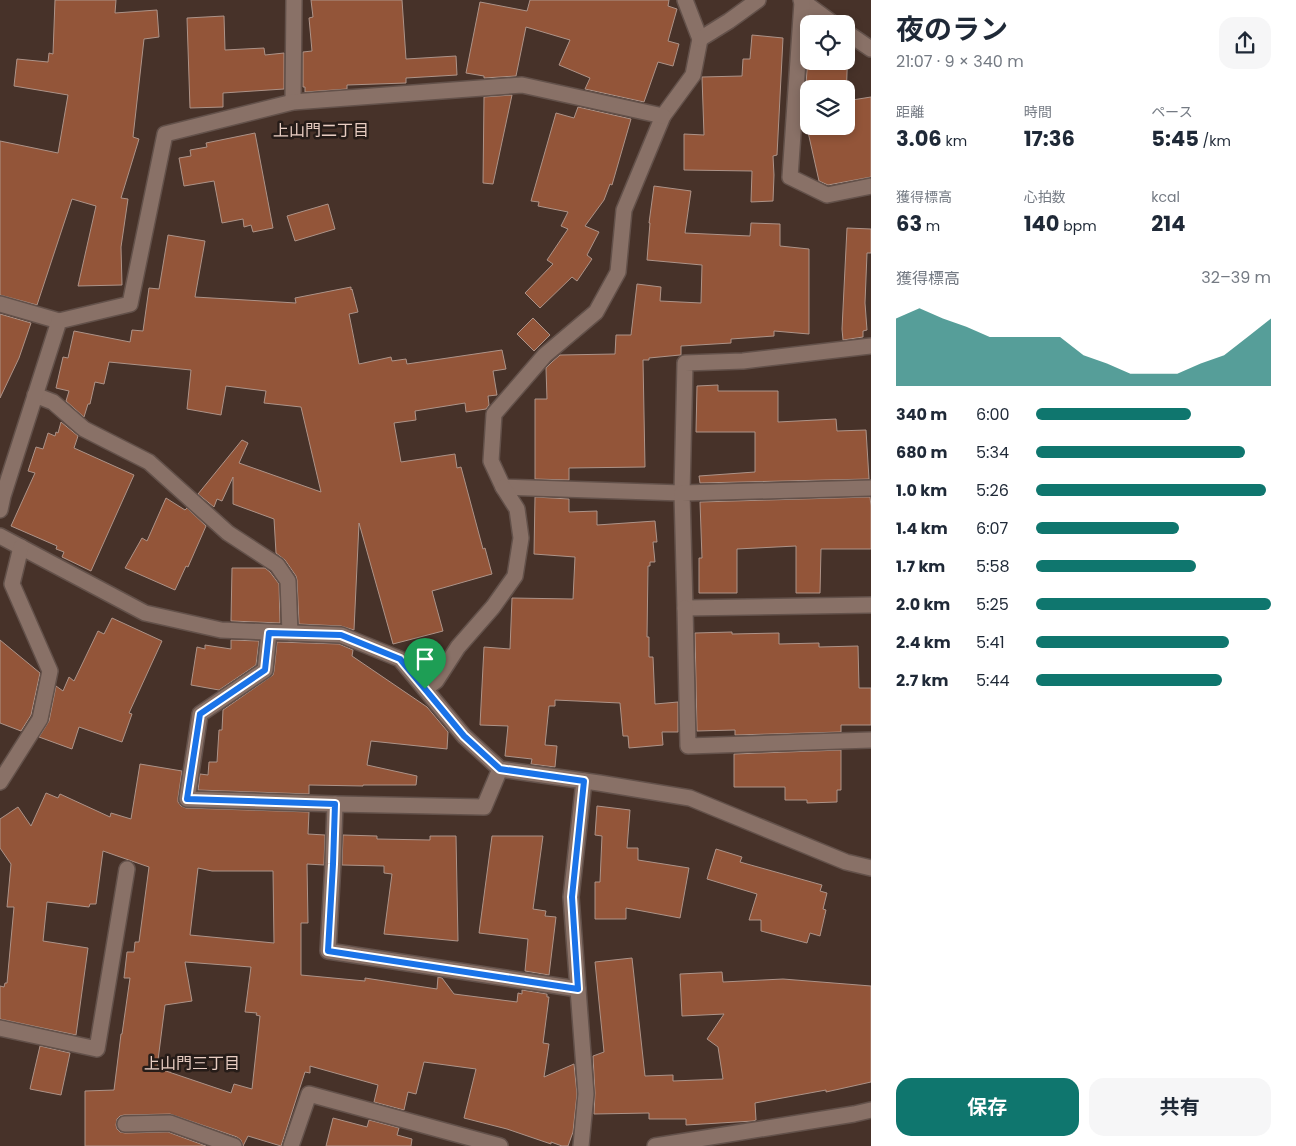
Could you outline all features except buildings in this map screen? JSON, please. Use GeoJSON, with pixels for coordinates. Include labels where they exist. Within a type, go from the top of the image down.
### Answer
{"type":"FeatureCollection","features":[{"type":"Feature","properties":{"kind":"street"},"geometry":{"type":"LineString","coordinates":[[293,102],[294,0]]}},
{"type":"Feature","properties":{"kind":"street"},"geometry":{"type":"LineString","coordinates":[[425,689],[436,681],[458,647],[493,608],[515,576],[522,538],[517,509],[503,487],[491,461],[494,414],[545,355],[596,312],[618,272],[624,210],[663,116],[692,75],[700,39],[684,0]]}},
{"type":"Feature","properties":{"kind":"street"},"geometry":{"type":"LineString","coordinates":[[700,39],[758,0]]}},
{"type":"Feature","properties":{"kind":"street"},"geometry":{"type":"LineString","coordinates":[[801,1],[821,15]]}},
{"type":"Feature","properties":{"kind":"street"},"geometry":{"type":"LineString","coordinates":[[801,1],[790,177],[828,195],[871,186]]}},
{"type":"Feature","properties":{"kind":"street"},"geometry":{"type":"LineString","coordinates":[[855,38],[871,49]]}},
{"type":"Feature","properties":{"kind":"street"},"geometry":{"type":"LineString","coordinates":[[0,304],[59,321],[130,304],[165,134],[293,102],[522,85],[663,116]]}},
{"type":"Feature","properties":{"kind":"street"},"geometry":{"type":"LineString","coordinates":[[0,510],[59,321]]}},
{"type":"Feature","properties":{"kind":"street"},"geometry":{"type":"LineString","coordinates":[[871,346],[743,361],[685,363],[682,493],[688,746],[871,740]]}},
{"type":"Feature","properties":{"kind":"street"},"geometry":{"type":"LineString","coordinates":[[35,395],[53,402],[84,429],[148,462],[228,533],[277,565],[288,581],[290,634]]}},
{"type":"Feature","properties":{"kind":"street"},"geometry":{"type":"LineString","coordinates":[[503,487],[682,493],[871,488]]}},
{"type":"Feature","properties":{"kind":"street"},"geometry":{"type":"LineString","coordinates":[[0,536],[145,613],[221,630],[341,635],[400,659],[464,736],[500,769],[690,798],[846,862],[871,868]]}},
{"type":"Feature","properties":{"kind":"street"},"geometry":{"type":"LineString","coordinates":[[0,782],[40,719],[50,671],[6,587],[21,547]]}},
{"type":"Feature","properties":{"kind":"street"},"geometry":{"type":"LineString","coordinates":[[685,608],[871,605]]}},
{"type":"Feature","properties":{"kind":"street"},"geometry":{"type":"LineString","coordinates":[[269,633],[265,670],[200,714],[187,799],[484,807],[500,769]]}},
{"type":"Feature","properties":{"kind":"street"},"geometry":{"type":"LineString","coordinates":[[581,1146],[586,1094],[572,897],[584,781]]}},
{"type":"Feature","properties":{"kind":"street"},"geometry":{"type":"LineString","coordinates":[[335,804],[328,951],[578,989]]}},
{"type":"Feature","properties":{"kind":"street"},"geometry":{"type":"LineString","coordinates":[[0,1028],[97,1049],[127,869]]}},
{"type":"Feature","properties":{"kind":"street"},"geometry":{"type":"LineString","coordinates":[[291,1146],[309,1094],[500,1146]]}},
{"type":"Feature","properties":{"kind":"street"},"geometry":{"type":"LineString","coordinates":[[655,1146],[871,1110]]}},
{"type":"Feature","properties":{"kind":"street"},"geometry":{"type":"LineString","coordinates":[[125,1124],[170,1123],[234,1146]]}},
{"type":"Feature","properties":{"kind":"district","name":"上山門二丁目"},"geometry":{"type":"Point","coordinates":[321,130]}},
{"type":"Feature","properties":{"kind":"district","name":"上山門三丁目"},"geometry":{"type":"Point","coordinates":[192,1063]}},
{"type":"Feature","properties":{"kind":"route"},"geometry":{"type":"LineString","coordinates":[[269,633],[341,635],[400,659],[425,689],[464,736],[500,769],[584,781],[572,897],[578,989],[328,951],[335,804],[187,799],[200,714],[265,670],[269,633]]}}]}
